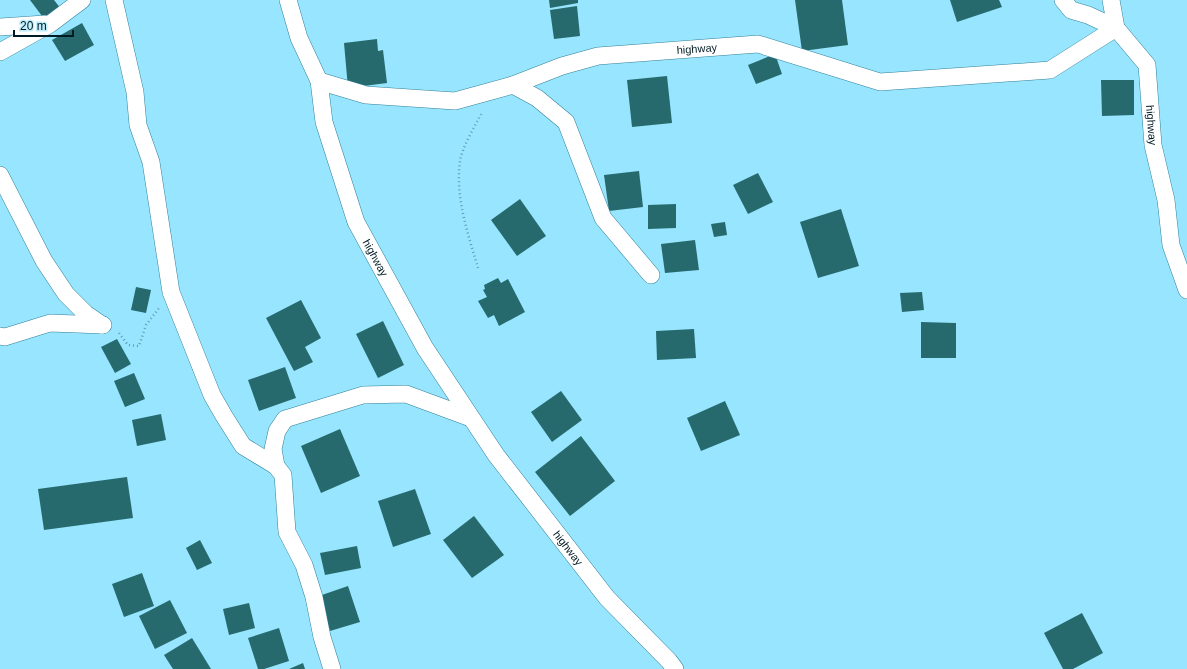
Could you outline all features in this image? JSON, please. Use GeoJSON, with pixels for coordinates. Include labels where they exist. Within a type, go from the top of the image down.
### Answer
{"type":"FeatureCollection","features":[{"type":"Feature","properties":{"kind":"street"},"geometry":{"type":"LineString","coordinates":[[0,52],[50,24],[82,0]]}},
{"type":"Feature","properties":{"kind":"street"},"geometry":{"type":"LineString","coordinates":[[114,0],[135,92],[138,125],[151,162],[171,292],[212,395],[224,416],[243,446],[276,466],[283,476],[287,532],[304,565],[314,597],[322,637],[332,669]]}},
{"type":"Feature","properties":{"kind":"street","name":"highway"},"geometry":{"type":"LineString","coordinates":[[288,0],[299,38],[319,81],[324,122],[356,222],[425,348],[496,455],[607,598],[670,661],[675,669]]}},
{"type":"Feature","properties":{"kind":"street","name":"highway"},"geometry":{"type":"LineString","coordinates":[[1063,0],[1071,10],[1088,15],[1116,28],[1147,65],[1153,145],[1166,200],[1171,245],[1187,290]]}},
{"type":"Feature","properties":{"kind":"street"},"geometry":{"type":"LineString","coordinates":[[1111,0],[1116,28]]}},
{"type":"Feature","properties":{"kind":"street"},"geometry":{"type":"LineString","coordinates":[[0,27],[50,24]]}},
{"type":"Feature","properties":{"kind":"street","name":"highway"},"geometry":{"type":"LineString","coordinates":[[319,81],[366,95],[455,101],[513,85],[562,66],[598,56],[758,44],[880,82],[1050,70],[1116,28]]}},
{"type":"Feature","properties":{"kind":"street"},"geometry":{"type":"LineString","coordinates":[[513,85],[537,98],[566,122],[603,218],[651,275]]}},
{"type":"Feature","properties":{"kind":"street"},"geometry":{"type":"LineString","coordinates":[[0,175],[44,262],[66,294],[86,314],[103,325]]}},
{"type":"Feature","properties":{"kind":"street"},"geometry":{"type":"LineString","coordinates":[[0,336],[5,337],[50,323],[103,325]]}},
{"type":"Feature","properties":{"kind":"street"},"geometry":{"type":"LineString","coordinates":[[276,466],[273,449],[276,431],[286,419],[363,396],[406,394],[471,418]]}},
{"type":"Feature","properties":{"kind":"path"},"geometry":{"type":"LineString","coordinates":[[478,268],[464,220],[460,182],[460,160],[476,124],[496,90]]}},
{"type":"Feature","properties":{"kind":"path"},"geometry":{"type":"LineString","coordinates":[[103,325],[120,334],[128,345],[139,346],[146,325],[171,292]]}},
{"type":"Feature","properties":{"kind":"building"},"geometry":{"type":"Polygon","coordinates":[[[30,0],[54,0],[61,9],[45,20],[30,0]]]}},
{"type":"Feature","properties":{"kind":"building"},"geometry":{"type":"Polygon","coordinates":[[[549,0],[578,0],[578,3],[550,8],[549,0]]]}},
{"type":"Feature","properties":{"kind":"building"},"geometry":{"type":"Polygon","coordinates":[[[795,0],[842,0],[848,45],[802,51],[795,0]]]}},
{"type":"Feature","properties":{"kind":"building"},"geometry":{"type":"Polygon","coordinates":[[[950,0],[999,0],[1002,7],[957,22],[950,0]]]}},
{"type":"Feature","properties":{"kind":"building"},"geometry":{"type":"Polygon","coordinates":[[[577,6],[580,36],[554,39],[550,10],[577,6]]]}},
{"type":"Feature","properties":{"kind":"building"},"geometry":{"type":"Polygon","coordinates":[[[82,23],[94,45],[65,61],[52,40],[82,23]]]}},
{"type":"Feature","properties":{"kind":"building"},"geometry":{"type":"Polygon","coordinates":[[[377,39],[378,51],[383,50],[387,83],[348,88],[344,43],[377,39]]]}},
{"type":"Feature","properties":{"kind":"building"},"geometry":{"type":"Polygon","coordinates":[[[775,54],[782,74],[756,84],[748,65],[775,54]]]}},
{"type":"Feature","properties":{"kind":"building"},"geometry":{"type":"Polygon","coordinates":[[[667,76],[672,123],[632,127],[627,80],[667,76]]]}},
{"type":"Feature","properties":{"kind":"building"},"geometry":{"type":"Polygon","coordinates":[[[1101,80],[1134,80],[1134,115],[1102,116],[1101,80]]]}},
{"type":"Feature","properties":{"kind":"building"},"geometry":{"type":"Polygon","coordinates":[[[639,171],[643,207],[609,211],[604,175],[639,171]]]}},
{"type":"Feature","properties":{"kind":"building"},"geometry":{"type":"Polygon","coordinates":[[[758,173],[773,202],[748,214],[733,185],[758,173]]]}},
{"type":"Feature","properties":{"kind":"building"},"geometry":{"type":"Polygon","coordinates":[[[520,199],[546,236],[517,256],[491,220],[520,199]]]}},
{"type":"Feature","properties":{"kind":"building"},"geometry":{"type":"Polygon","coordinates":[[[676,204],[676,228],[648,229],[648,205],[676,204]]]}},
{"type":"Feature","properties":{"kind":"building"},"geometry":{"type":"Polygon","coordinates":[[[841,209],[859,266],[818,278],[800,222],[841,209]]]}},
{"type":"Feature","properties":{"kind":"building"},"geometry":{"type":"Polygon","coordinates":[[[725,222],[727,235],[714,237],[711,224],[725,222]]]}},
{"type":"Feature","properties":{"kind":"building"},"geometry":{"type":"Polygon","coordinates":[[[695,240],[699,270],[665,273],[661,244],[695,240]]]}},
{"type":"Feature","properties":{"kind":"building"},"geometry":{"type":"Polygon","coordinates":[[[498,278],[501,283],[508,279],[525,312],[499,326],[494,315],[488,318],[478,301],[487,297],[483,290],[485,289],[484,285],[498,278]]]}},
{"type":"Feature","properties":{"kind":"building"},"geometry":{"type":"Polygon","coordinates":[[[136,287],[151,290],[146,313],[131,310],[136,287]]]}},
{"type":"Feature","properties":{"kind":"building"},"geometry":{"type":"Polygon","coordinates":[[[922,292],[924,310],[902,312],[900,293],[922,292]]]}},
{"type":"Feature","properties":{"kind":"building"},"geometry":{"type":"Polygon","coordinates":[[[301,300],[321,338],[305,347],[313,362],[294,371],[266,318],[301,300]]]}},
{"type":"Feature","properties":{"kind":"building"},"geometry":{"type":"Polygon","coordinates":[[[383,321],[404,365],[378,378],[356,334],[383,321]]]}},
{"type":"Feature","properties":{"kind":"building"},"geometry":{"type":"Polygon","coordinates":[[[921,322],[956,323],[956,358],[921,358],[921,322]]]}},
{"type":"Feature","properties":{"kind":"building"},"geometry":{"type":"Polygon","coordinates":[[[694,329],[696,358],[657,360],[656,331],[694,329]]]}},
{"type":"Feature","properties":{"kind":"building"},"geometry":{"type":"Polygon","coordinates":[[[117,339],[131,364],[115,373],[101,347],[117,339]]]}},
{"type":"Feature","properties":{"kind":"building"},"geometry":{"type":"Polygon","coordinates":[[[285,367],[296,398],[259,411],[248,380],[285,367]]]}},
{"type":"Feature","properties":{"kind":"building"},"geometry":{"type":"Polygon","coordinates":[[[134,373],[145,399],[125,407],[114,381],[134,373]]]}},
{"type":"Feature","properties":{"kind":"building"},"geometry":{"type":"Polygon","coordinates":[[[561,391],[582,420],[552,442],[531,412],[561,391]]]}},
{"type":"Feature","properties":{"kind":"building"},"geometry":{"type":"Polygon","coordinates":[[[725,401],[740,435],[701,451],[687,418],[725,401]]]}},
{"type":"Feature","properties":{"kind":"building"},"geometry":{"type":"Polygon","coordinates":[[[161,414],[166,440],[137,446],[132,420],[161,414]]]}},
{"type":"Feature","properties":{"kind":"building"},"geometry":{"type":"Polygon","coordinates":[[[340,429],[360,476],[321,493],[301,446],[340,429]]]}},
{"type":"Feature","properties":{"kind":"building"},"geometry":{"type":"Polygon","coordinates":[[[581,436],[615,481],[570,516],[535,472],[581,436]]]}},
{"type":"Feature","properties":{"kind":"building"},"geometry":{"type":"Polygon","coordinates":[[[127,477],[133,518],[44,530],[38,489],[127,477]]]}},
{"type":"Feature","properties":{"kind":"building"},"geometry":{"type":"Polygon","coordinates":[[[415,489],[431,534],[393,547],[378,501],[415,489]]]}},
{"type":"Feature","properties":{"kind":"building"},"geometry":{"type":"Polygon","coordinates":[[[474,516],[504,555],[472,578],[443,540],[474,516]]]}},
{"type":"Feature","properties":{"kind":"building"},"geometry":{"type":"Polygon","coordinates":[[[200,540],[212,563],[197,570],[186,548],[200,540]]]}},
{"type":"Feature","properties":{"kind":"building"},"geometry":{"type":"Polygon","coordinates":[[[357,546],[361,568],[325,575],[320,553],[357,546]]]}},
{"type":"Feature","properties":{"kind":"building"},"geometry":{"type":"Polygon","coordinates":[[[142,573],[154,606],[124,617],[112,584],[142,573]]]}},
{"type":"Feature","properties":{"kind":"building"},"geometry":{"type":"Polygon","coordinates":[[[348,586],[360,622],[330,631],[319,596],[348,586]]]}},
{"type":"Feature","properties":{"kind":"building"},"geometry":{"type":"Polygon","coordinates":[[[170,600],[187,633],[155,649],[139,616],[170,600]]]}},
{"type":"Feature","properties":{"kind":"building"},"geometry":{"type":"Polygon","coordinates":[[[249,603],[255,628],[229,635],[223,609],[249,603]]]}},
{"type":"Feature","properties":{"kind":"building"},"geometry":{"type":"Polygon","coordinates":[[[1082,613],[1103,653],[1073,669],[1063,669],[1044,633],[1082,613]]]}},
{"type":"Feature","properties":{"kind":"building"},"geometry":{"type":"Polygon","coordinates":[[[279,628],[289,661],[264,669],[258,669],[248,638],[279,628]]]}},
{"type":"Feature","properties":{"kind":"building"},"geometry":{"type":"Polygon","coordinates":[[[192,638],[211,669],[173,669],[164,655],[192,638]]]}},
{"type":"Feature","properties":{"kind":"building"},"geometry":{"type":"Polygon","coordinates":[[[303,663],[305,669],[289,669],[303,663]]]}}]}
